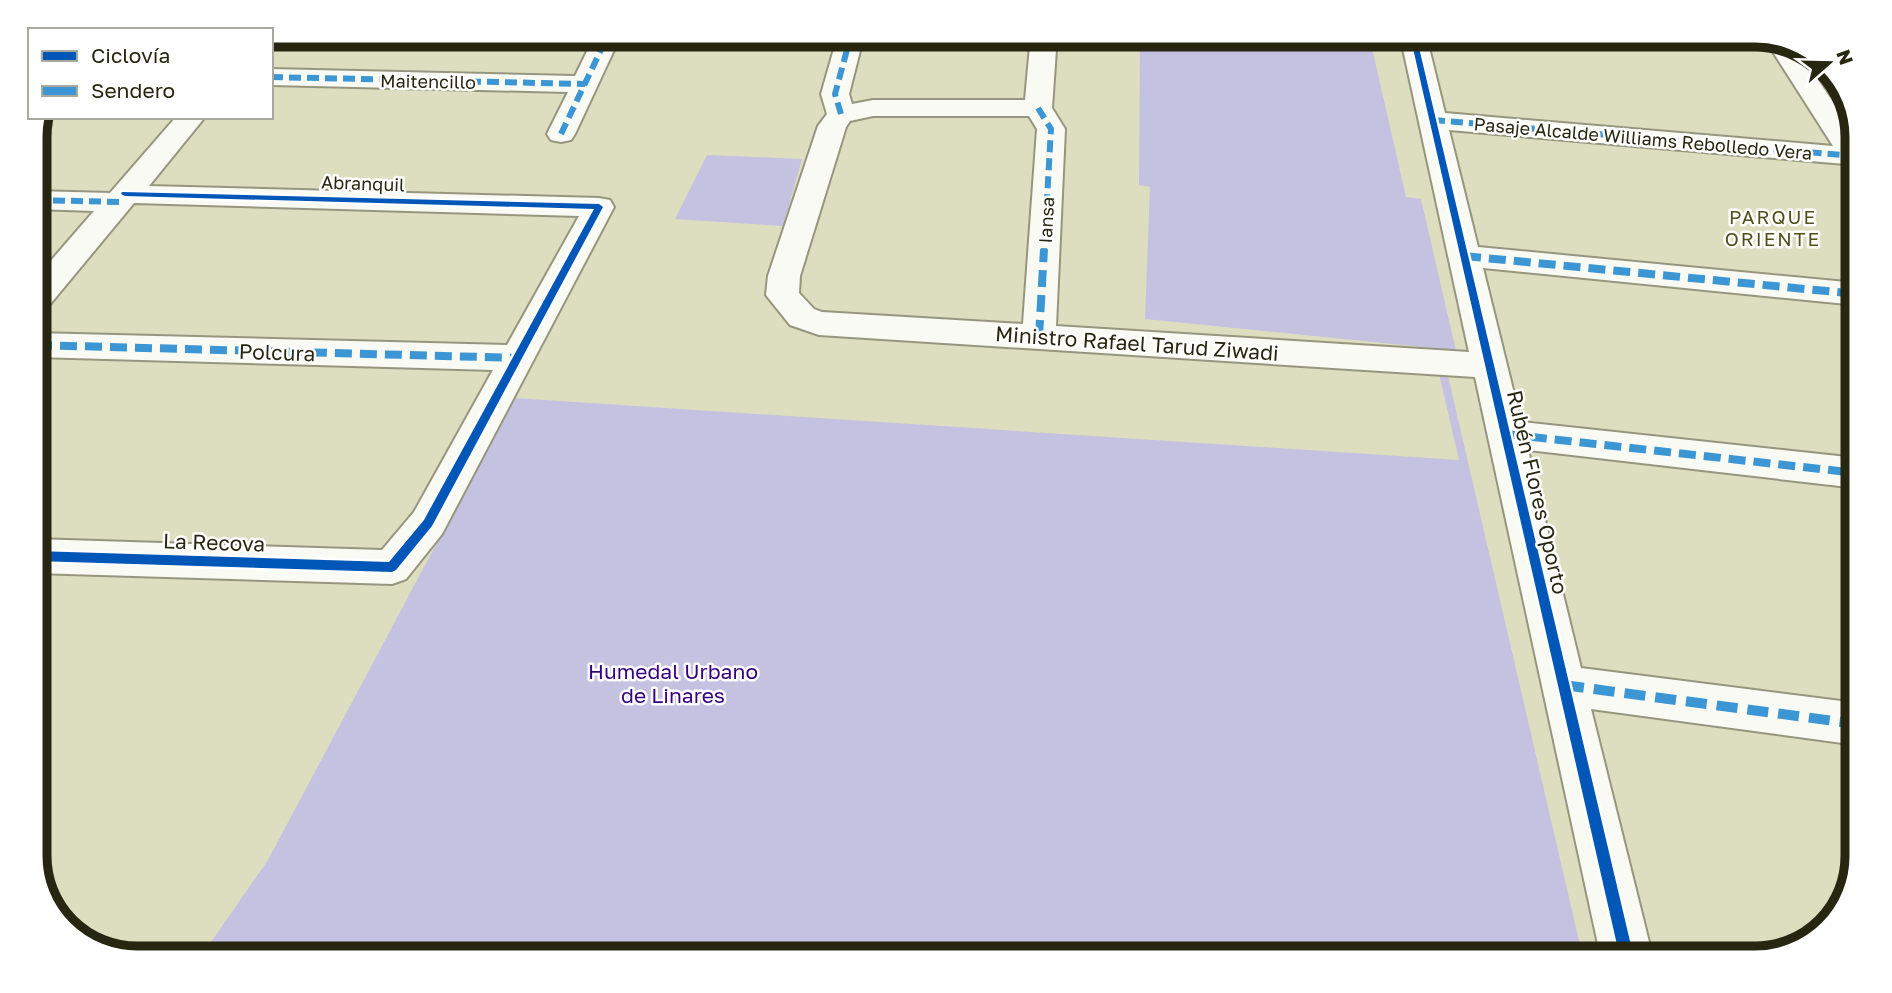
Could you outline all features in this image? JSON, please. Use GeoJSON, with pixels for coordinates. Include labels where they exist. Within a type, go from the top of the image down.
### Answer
{"type":"FeatureCollection","features":[{"type":"Feature","properties":{"kind":"street"},"geometry":{"type":"LineString","coordinates":[[561,134],[602,47]]}},
{"type":"Feature","properties":{"kind":"street"},"geometry":{"type":"LineString","coordinates":[[848,47],[835,94],[841,114],[873,108],[1038,108],[1043,47]]}},
{"type":"Feature","properties":{"kind":"street","name":"Rubén Flores Oporto"},"geometry":{"type":"LineString","coordinates":[[1416,47],[1624,946]]}},
{"type":"Feature","properties":{"kind":"street"},"geometry":{"type":"LineString","coordinates":[[1787,53],[1845,143]]}},
{"type":"Feature","properties":{"kind":"street","name":"Maitencillo"},"geometry":{"type":"LineString","coordinates":[[273,77],[585,84]]}},
{"type":"Feature","properties":{"kind":"street","name":"Iansa"},"geometry":{"type":"LineString","coordinates":[[1038,108],[1051,129],[1039,337]]}},
{"type":"Feature","properties":{"kind":"street","name":"Ministro Rafael Tarud Ziwadi"},"geometry":{"type":"LineString","coordinates":[[841,114],[832,126],[784,276],[782,295],[802,317],[819,323],[1489,366]]}},
{"type":"Feature","properties":{"kind":"street"},"geometry":{"type":"LineString","coordinates":[[47,286],[189,119]]}},
{"type":"Feature","properties":{"kind":"street","name":"Pasaje Alcalde Williams Rebolledo Vera"},"geometry":{"type":"LineString","coordinates":[[1433,120],[1845,157]]}},
{"type":"Feature","properties":{"kind":"street","name":"Abranquil"},"geometry":{"type":"LineString","coordinates":[[47,200],[122,198],[599,207],[519,358]]}},
{"type":"Feature","properties":{"kind":"street"},"geometry":{"type":"LineString","coordinates":[[1464,256],[1845,292]]}},
{"type":"Feature","properties":{"kind":"street","name":"Polcura"},"geometry":{"type":"LineString","coordinates":[[47,345],[519,358]]}},
{"type":"Feature","properties":{"kind":"street","name":"La Recova"},"geometry":{"type":"LineString","coordinates":[[47,556],[392,567],[428,523],[519,358]]}},
{"type":"Feature","properties":{"kind":"street"},"geometry":{"type":"LineString","coordinates":[[1505,434],[1845,472]]}},
{"type":"Feature","properties":{"kind":"street"},"geometry":{"type":"LineString","coordinates":[[1563,685],[1845,722]]}},
{"type":"Feature","properties":{"kind":"green space","name":"Humedal Urbano de Linares"},"geometry":{"type":"Polygon","coordinates":[[[1140,47],[1372,47],[1406,197],[1421,199],[1456,351],[1442,350],[1580,946],[208,946],[268,860],[514,398],[1459,460],[1433,348],[1145,319],[1150,187],[1139,185],[1140,47]]]}},
{"type":"Feature","properties":{"kind":"green space"},"geometry":{"type":"Polygon","coordinates":[[[707,155],[802,159],[783,226],[675,219],[707,155]]]}},
{"type":"Feature","properties":{"kind":"marked path"},"geometry":{"type":"LineString","coordinates":[[561,134],[602,47]]}},
{"type":"Feature","properties":{"kind":"marked path"},"geometry":{"type":"LineString","coordinates":[[841,114],[835,94],[848,47]]}},
{"type":"Feature","properties":{"kind":"marked path"},"geometry":{"type":"LineString","coordinates":[[273,77],[585,84]]}},
{"type":"Feature","properties":{"kind":"marked path"},"geometry":{"type":"LineString","coordinates":[[1038,108],[1051,129],[1039,337]]}},
{"type":"Feature","properties":{"kind":"marked path"},"geometry":{"type":"LineString","coordinates":[[1433,120],[1845,155]]}},
{"type":"Feature","properties":{"kind":"marked path"},"geometry":{"type":"LineString","coordinates":[[47,200],[119,202]]}},
{"type":"Feature","properties":{"kind":"marked path"},"geometry":{"type":"LineString","coordinates":[[1464,256],[1845,293]]}},
{"type":"Feature","properties":{"kind":"marked path"},"geometry":{"type":"LineString","coordinates":[[47,345],[519,358]]}},
{"type":"Feature","properties":{"kind":"marked path"},"geometry":{"type":"LineString","coordinates":[[1505,434],[1845,472]]}},
{"type":"Feature","properties":{"kind":"marked path"},"geometry":{"type":"LineString","coordinates":[[1563,685],[1845,722]]}},
{"type":"Feature","properties":{"kind":"cycle path"},"geometry":{"type":"LineString","coordinates":[[1416,47],[1624,946]]}},
{"type":"Feature","properties":{"kind":"cycle path"},"geometry":{"type":"LineString","coordinates":[[47,556],[392,567],[428,523],[599,207],[125,194]]}},
{"type":"Feature","properties":{"kind":"district","name":"PARQUE ORIENTE"},"geometry":{"type":"Point","coordinates":[1773,227]}}]}
